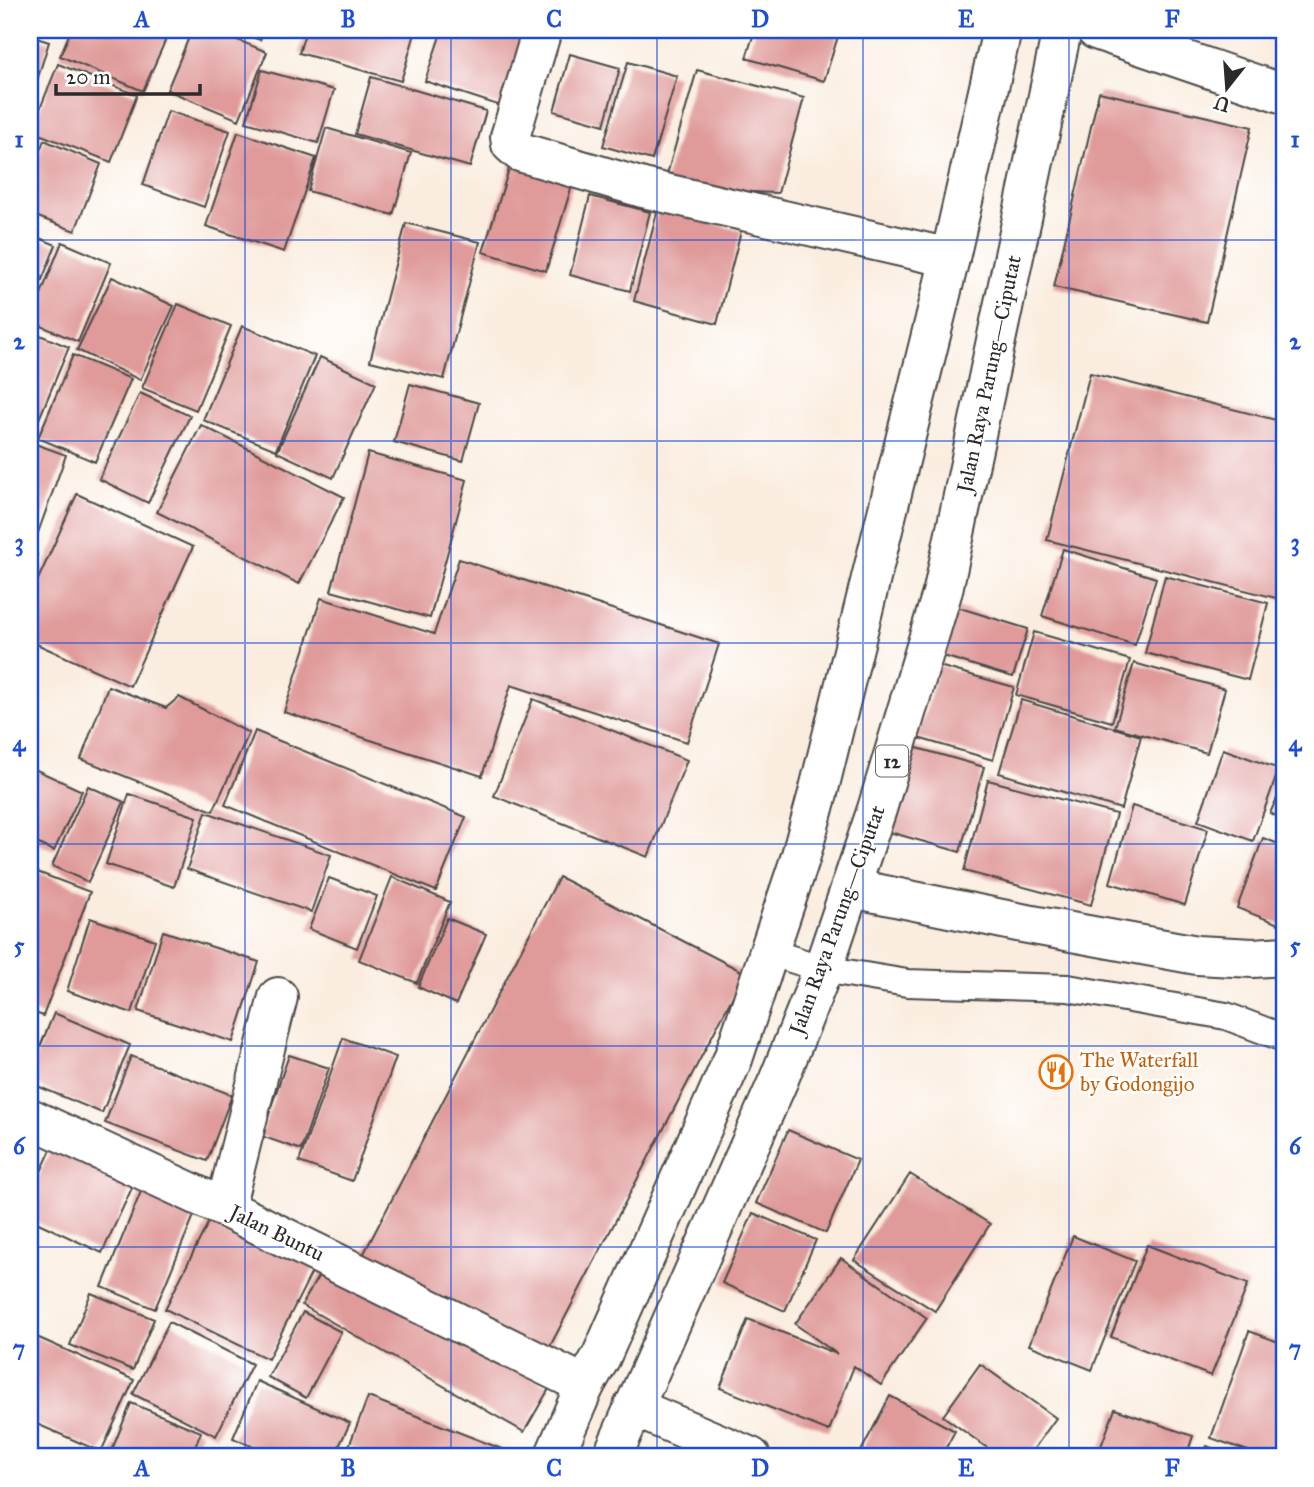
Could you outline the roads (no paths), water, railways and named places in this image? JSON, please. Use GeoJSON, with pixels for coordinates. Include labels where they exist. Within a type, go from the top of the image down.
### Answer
{"type":"FeatureCollection","features":[{"type":"Feature","properties":{"kind":"main road"},"geometry":{"type":"LineString","coordinates":[[542,30],[510,137],[511,144],[520,152],[643,188],[950,258]]}},
{"type":"Feature","properties":{"kind":"main road"},"geometry":{"type":"LineString","coordinates":[[554,1457],[733,1059],[800,859],[950,258],[1002,30]]}},
{"type":"Feature","properties":{"kind":"main road","name":"Jalan Raya Parung—Ciputat"},"geometry":{"type":"LineString","coordinates":[[612,1457],[779,1079],[823,969],[877,809],[943,590],[1062,30]]}},
{"type":"Feature","properties":{"kind":"main road"},"geometry":{"type":"LineString","coordinates":[[1096,30],[1284,94]]}},
{"type":"Feature","properties":{"kind":"main road"},"geometry":{"type":"LineString","coordinates":[[851,888],[1197,955],[1253,958],[1284,956]]}},
{"type":"Feature","properties":{"kind":"main road"},"geometry":{"type":"LineString","coordinates":[[225,1208],[278,997]]}},
{"type":"Feature","properties":{"kind":"main road","name":"Jalan Buntu"},"geometry":{"type":"LineString","coordinates":[[30,1118],[225,1208],[586,1385]]}},
{"type":"Feature","properties":{"kind":"main road"},"geometry":{"type":"LineString","coordinates":[[633,1407],[751,1457]]}},
{"type":"Feature","properties":{"kind":"lane"},"geometry":{"type":"LineString","coordinates":[[769,952],[823,969],[907,983],[1068,988],[1226,1016],[1284,1038]]}},
{"type":"Feature","properties":{"kind":"place","name":"The Waterfall by Godongijo"},"geometry":{"type":"Point","coordinates":[1056,1072]}}]}
